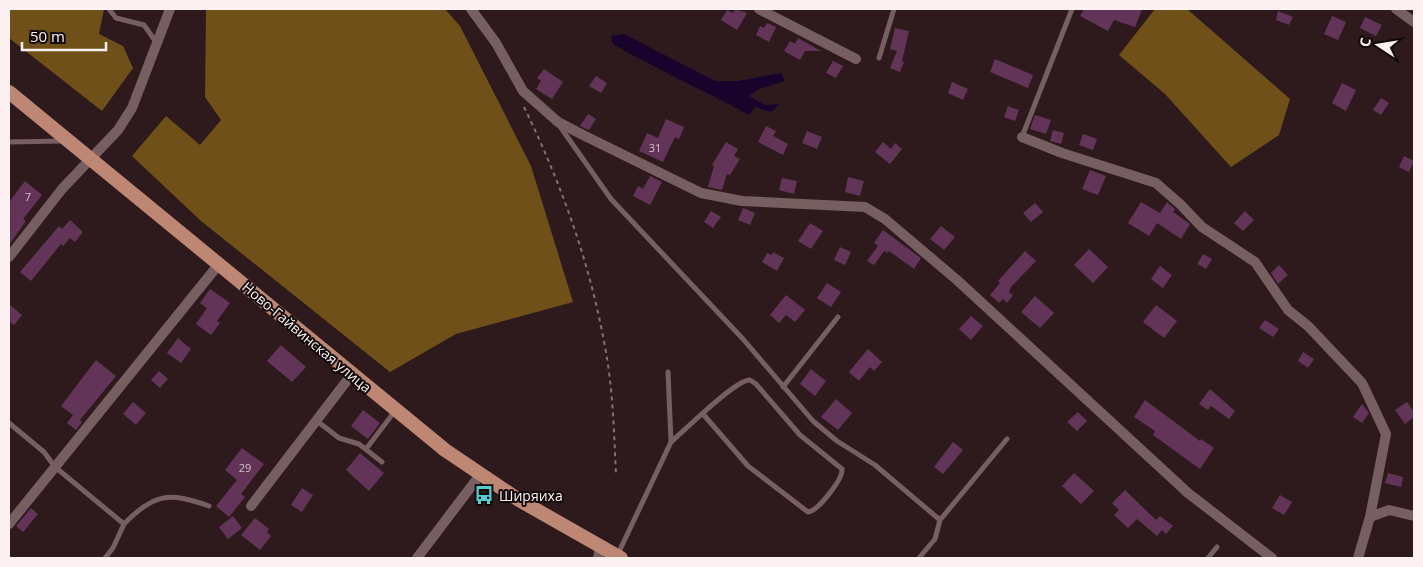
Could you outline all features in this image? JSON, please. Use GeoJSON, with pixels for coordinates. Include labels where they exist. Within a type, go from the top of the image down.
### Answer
{"type":"FeatureCollection","features":[{"type":"Feature","properties":{"kind":"main road","name":"Ново-Гайвинская улица"},"geometry":{"type":"LineString","coordinates":[[9,92],[395,410],[480,475],[599,553],[619,557]]}},
{"type":"Feature","properties":{"kind":"street"},"geometry":{"type":"LineString","coordinates":[[9,257],[62,189],[118,130],[132,108],[170,9]]}},
{"type":"Feature","properties":{"kind":"street"},"geometry":{"type":"LineString","coordinates":[[472,9],[496,42],[523,91],[558,122],[701,193],[742,201],[866,207],[885,219],[957,280],[1188,493],[1272,558]]}},
{"type":"Feature","properties":{"kind":"street"},"geometry":{"type":"LineString","coordinates":[[759,9],[856,59]]}},
{"type":"Feature","properties":{"kind":"street"},"geometry":{"type":"LineString","coordinates":[[1396,9],[1414,22]]}},
{"type":"Feature","properties":{"kind":"street"},"geometry":{"type":"LineString","coordinates":[[1022,137],[1062,153],[1156,183],[1202,227],[1256,262],[1288,310],[1308,326],[1362,383],[1386,434],[1370,517],[1358,558]]}},
{"type":"Feature","properties":{"kind":"street"},"geometry":{"type":"LineString","coordinates":[[9,524],[220,264]]}},
{"type":"Feature","properties":{"kind":"street"},"geometry":{"type":"LineString","coordinates":[[251,506],[352,374]]}},
{"type":"Feature","properties":{"kind":"street"},"geometry":{"type":"LineString","coordinates":[[417,558],[480,475]]}},
{"type":"Feature","properties":{"kind":"street"},"geometry":{"type":"LineString","coordinates":[[1370,517],[1389,510],[1414,516]]}},
{"type":"Feature","properties":{"kind":"lane"},"geometry":{"type":"LineString","coordinates":[[109,9],[116,18],[142,24],[157,42]]}},
{"type":"Feature","properties":{"kind":"lane"},"geometry":{"type":"LineString","coordinates":[[879,58],[894,9]]}},
{"type":"Feature","properties":{"kind":"lane"},"geometry":{"type":"LineString","coordinates":[[1022,137],[1072,9]]}},
{"type":"Feature","properties":{"kind":"lane"},"geometry":{"type":"LineString","coordinates":[[558,122],[611,199],[743,339],[813,421],[837,441],[875,465],[940,520]]}},
{"type":"Feature","properties":{"kind":"lane"},"geometry":{"type":"LineString","coordinates":[[9,142],[70,141]]}},
{"type":"Feature","properties":{"kind":"lane"},"geometry":{"type":"LineString","coordinates":[[783,387],[838,317]]}},
{"type":"Feature","properties":{"kind":"lane"},"geometry":{"type":"LineString","coordinates":[[668,372],[671,442]]}},
{"type":"Feature","properties":{"kind":"lane"},"geometry":{"type":"LineString","coordinates":[[619,557],[671,442],[739,382],[750,380],[756,384],[800,436],[839,466],[843,473],[816,509],[808,512],[748,466],[703,414]]}},
{"type":"Feature","properties":{"kind":"lane"},"geometry":{"type":"LineString","coordinates":[[366,448],[395,410]]}},
{"type":"Feature","properties":{"kind":"lane"},"geometry":{"type":"LineString","coordinates":[[316,420],[339,438],[366,448],[382,462]]}},
{"type":"Feature","properties":{"kind":"lane"},"geometry":{"type":"LineString","coordinates":[[9,423],[44,452],[55,467],[124,524]]}},
{"type":"Feature","properties":{"kind":"lane"},"geometry":{"type":"LineString","coordinates":[[919,558],[935,539],[940,520],[1008,439]]}},
{"type":"Feature","properties":{"kind":"lane"},"geometry":{"type":"LineString","coordinates":[[104,558],[113,548],[124,524],[142,506],[164,496],[188,499],[209,506]]}},
{"type":"Feature","properties":{"kind":"lane"},"geometry":{"type":"LineString","coordinates":[[1208,558],[1217,547]]}},
{"type":"Feature","properties":{"kind":"path"},"geometry":{"type":"LineString","coordinates":[[523,106],[563,193],[584,255],[605,346],[611,387],[616,475]]}},
{"type":"Feature","properties":{"kind":"shaded area"},"geometry":{"type":"Polygon","coordinates":[[[9,9],[104,9],[99,34],[123,46],[133,68],[102,111],[9,38],[9,9]]]}},
{"type":"Feature","properties":{"kind":"shaded area"},"geometry":{"type":"Polygon","coordinates":[[[206,9],[445,9],[460,26],[531,166],[573,302],[456,334],[390,372],[201,221],[132,156],[166,116],[200,145],[221,120],[205,97],[206,9]]]}},
{"type":"Feature","properties":{"kind":"shaded area"},"geometry":{"type":"Polygon","coordinates":[[[1155,9],[1187,9],[1290,99],[1279,135],[1231,167],[1165,94],[1119,55],[1155,9]]]}},
{"type":"Feature","properties":{"kind":"shaded area"},"geometry":{"type":"Polygon","coordinates":[[[624,34],[715,81],[738,81],[781,73],[785,81],[759,89],[749,96],[765,105],[779,104],[771,112],[755,107],[749,115],[646,63],[613,44],[611,36],[624,34]]]}},
{"type":"Feature","properties":{"kind":"building"},"geometry":{"type":"Polygon","coordinates":[[[735,9],[747,13],[737,30],[721,20],[727,10],[733,13],[735,9]]]}},
{"type":"Feature","properties":{"kind":"building"},"geometry":{"type":"Polygon","coordinates":[[[1084,9],[1142,9],[1135,27],[1114,20],[1108,31],[1080,16],[1084,9]]]}},
{"type":"Feature","properties":{"kind":"building"},"geometry":{"type":"Polygon","coordinates":[[[1278,11],[1293,17],[1289,25],[1276,20],[1278,11]]]}},
{"type":"Feature","properties":{"kind":"building"},"geometry":{"type":"Polygon","coordinates":[[[1332,16],[1346,22],[1338,40],[1324,34],[1332,16]]]}},
{"type":"Feature","properties":{"kind":"building"},"geometry":{"type":"Polygon","coordinates":[[[1365,17],[1382,25],[1376,36],[1360,28],[1365,17]]]}},
{"type":"Feature","properties":{"kind":"building"},"geometry":{"type":"Polygon","coordinates":[[[767,23],[776,27],[769,42],[756,35],[760,26],[764,28],[767,23]]]}},
{"type":"Feature","properties":{"kind":"building"},"geometry":{"type":"Polygon","coordinates":[[[895,28],[909,31],[902,61],[904,62],[900,72],[890,68],[897,51],[890,49],[895,28]]]}},
{"type":"Feature","properties":{"kind":"building"},"geometry":{"type":"Polygon","coordinates":[[[798,38],[821,51],[805,51],[800,60],[784,51],[790,41],[795,44],[798,38]]]}},
{"type":"Feature","properties":{"kind":"building"},"geometry":{"type":"Polygon","coordinates":[[[995,59],[1033,75],[1028,88],[990,72],[995,59]]]}},
{"type":"Feature","properties":{"kind":"building"},"geometry":{"type":"Polygon","coordinates":[[[833,61],[843,66],[836,78],[826,73],[833,61]]]}},
{"type":"Feature","properties":{"kind":"building"},"geometry":{"type":"Polygon","coordinates":[[[544,69],[563,82],[552,99],[536,89],[541,81],[537,78],[544,69]]]}},
{"type":"Feature","properties":{"kind":"building"},"geometry":{"type":"Polygon","coordinates":[[[596,76],[607,83],[601,93],[589,86],[596,76]]]}},
{"type":"Feature","properties":{"kind":"building"},"geometry":{"type":"Polygon","coordinates":[[[952,82],[968,89],[963,100],[948,93],[952,82]]]}},
{"type":"Feature","properties":{"kind":"building"},"geometry":{"type":"Polygon","coordinates":[[[1342,83],[1356,90],[1346,111],[1332,103],[1342,83]]]}},
{"type":"Feature","properties":{"kind":"building"},"geometry":{"type":"Polygon","coordinates":[[[1381,98],[1389,103],[1381,115],[1373,110],[1381,98]]]}},
{"type":"Feature","properties":{"kind":"building"},"geometry":{"type":"Polygon","coordinates":[[[1008,106],[1019,110],[1015,121],[1004,117],[1008,106]]]}},
{"type":"Feature","properties":{"kind":"building"},"geometry":{"type":"Polygon","coordinates":[[[588,114],[596,119],[589,130],[580,126],[588,114]]]}},
{"type":"Feature","properties":{"kind":"building"},"geometry":{"type":"Polygon","coordinates":[[[1035,115],[1051,120],[1046,134],[1030,129],[1035,115]]]}},
{"type":"Feature","properties":{"kind":"building"},"geometry":{"type":"Polygon","coordinates":[[[666,119],[684,127],[679,139],[675,137],[663,162],[639,151],[647,133],[658,138],[666,119]]]}},
{"type":"Feature","properties":{"kind":"building"},"geometry":{"type":"Polygon","coordinates":[[[766,126],[776,131],[773,136],[788,144],[783,155],[758,142],[766,126]]]}},
{"type":"Feature","properties":{"kind":"building"},"geometry":{"type":"Polygon","coordinates":[[[1053,130],[1064,133],[1061,144],[1050,141],[1053,130]]]}},
{"type":"Feature","properties":{"kind":"building"},"geometry":{"type":"Polygon","coordinates":[[[807,131],[822,137],[817,149],[802,143],[807,131]]]}},
{"type":"Feature","properties":{"kind":"building"},"geometry":{"type":"Polygon","coordinates":[[[1083,134],[1097,139],[1093,150],[1079,145],[1083,134]]]}},
{"type":"Feature","properties":{"kind":"building"},"geometry":{"type":"Polygon","coordinates":[[[726,142],[738,149],[734,156],[740,159],[730,175],[727,174],[722,190],[708,187],[714,166],[712,165],[726,142]]]}},
{"type":"Feature","properties":{"kind":"building"},"geometry":{"type":"Polygon","coordinates":[[[883,142],[891,149],[895,143],[902,149],[890,164],[875,152],[883,142]]]}},
{"type":"Feature","properties":{"kind":"building"},"geometry":{"type":"Polygon","coordinates":[[[1404,156],[1414,161],[1409,172],[1399,167],[1404,156]]]}},
{"type":"Feature","properties":{"kind":"building"},"geometry":{"type":"Polygon","coordinates":[[[1090,170],[1106,176],[1098,195],[1082,189],[1090,170]]]}},
{"type":"Feature","properties":{"kind":"building"},"geometry":{"type":"Polygon","coordinates":[[[650,176],[662,182],[650,205],[633,196],[638,186],[643,189],[650,176]]]}},
{"type":"Feature","properties":{"kind":"building"},"geometry":{"type":"Polygon","coordinates":[[[848,177],[864,181],[860,196],[845,192],[848,177]]]}},
{"type":"Feature","properties":{"kind":"building"},"geometry":{"type":"Polygon","coordinates":[[[782,178],[797,181],[794,194],[779,190],[782,178]]]}},
{"type":"Feature","properties":{"kind":"building"},"geometry":{"type":"Polygon","coordinates":[[[25,181],[42,195],[23,219],[26,221],[9,245],[9,202],[25,181]]]}},
{"type":"Feature","properties":{"kind":"building"},"geometry":{"type":"Polygon","coordinates":[[[1141,202],[1160,213],[1167,202],[1175,209],[1173,212],[1190,224],[1181,239],[1157,223],[1149,236],[1128,223],[1141,202]]]}},
{"type":"Feature","properties":{"kind":"building"},"geometry":{"type":"Polygon","coordinates":[[[1035,203],[1043,212],[1031,222],[1023,213],[1035,203]]]}},
{"type":"Feature","properties":{"kind":"building"},"geometry":{"type":"Polygon","coordinates":[[[743,208],[755,213],[750,225],[738,220],[743,208]]]}},
{"type":"Feature","properties":{"kind":"building"},"geometry":{"type":"Polygon","coordinates":[[[711,211],[721,217],[713,228],[704,222],[711,211]]]}},
{"type":"Feature","properties":{"kind":"building"},"geometry":{"type":"Polygon","coordinates":[[[1245,211],[1254,220],[1243,231],[1234,223],[1245,211]]]}},
{"type":"Feature","properties":{"kind":"building"},"geometry":{"type":"Polygon","coordinates":[[[70,220],[83,232],[75,242],[70,238],[63,246],[61,244],[31,281],[20,272],[59,226],[62,229],[70,220]]]}},
{"type":"Feature","properties":{"kind":"building"},"geometry":{"type":"Polygon","coordinates":[[[810,223],[823,231],[811,249],[798,241],[810,223]]]}},
{"type":"Feature","properties":{"kind":"building"},"geometry":{"type":"Polygon","coordinates":[[[941,226],[955,237],[944,250],[930,239],[941,226]]]}},
{"type":"Feature","properties":{"kind":"building"},"geometry":{"type":"Polygon","coordinates":[[[883,230],[921,258],[914,269],[889,251],[887,253],[884,251],[874,265],[867,261],[878,246],[874,243],[883,230]]]}},
{"type":"Feature","properties":{"kind":"building"},"geometry":{"type":"Polygon","coordinates":[[[840,247],[851,252],[845,265],[834,260],[840,247]]]}},
{"type":"Feature","properties":{"kind":"building"},"geometry":{"type":"Polygon","coordinates":[[[1089,249],[1108,267],[1093,283],[1074,265],[1089,249]]]}},
{"type":"Feature","properties":{"kind":"building"},"geometry":{"type":"Polygon","coordinates":[[[1025,251],[1036,261],[1011,287],[1009,292],[1013,295],[1007,303],[1003,299],[999,303],[990,295],[1000,283],[998,281],[1025,251]]]}},
{"type":"Feature","properties":{"kind":"building"},"geometry":{"type":"Polygon","coordinates":[[[773,252],[784,258],[777,271],[762,262],[767,253],[772,255],[773,252]]]}},
{"type":"Feature","properties":{"kind":"building"},"geometry":{"type":"Polygon","coordinates":[[[1203,254],[1212,259],[1206,269],[1197,264],[1203,254]]]}},
{"type":"Feature","properties":{"kind":"building"},"geometry":{"type":"Polygon","coordinates":[[[1279,265],[1288,275],[1278,284],[1271,273],[1279,265]]]}},
{"type":"Feature","properties":{"kind":"building"},"geometry":{"type":"Polygon","coordinates":[[[1160,266],[1172,275],[1163,288],[1151,279],[1160,266]]]}},
{"type":"Feature","properties":{"kind":"building"},"geometry":{"type":"Polygon","coordinates":[[[827,283],[841,292],[831,307],[817,298],[827,283]]]}},
{"type":"Feature","properties":{"kind":"building"},"geometry":{"type":"Polygon","coordinates":[[[210,289],[230,303],[217,321],[220,323],[211,335],[196,324],[207,308],[200,303],[210,289]]]}},
{"type":"Feature","properties":{"kind":"building"},"geometry":{"type":"Polygon","coordinates":[[[786,295],[805,310],[795,322],[786,315],[779,323],[770,315],[786,295]]]}},
{"type":"Feature","properties":{"kind":"building"},"geometry":{"type":"Polygon","coordinates":[[[1035,296],[1054,313],[1040,328],[1021,312],[1035,296]]]}},
{"type":"Feature","properties":{"kind":"building"},"geometry":{"type":"Polygon","coordinates":[[[9,304],[22,315],[14,325],[9,321],[9,304]]]}},
{"type":"Feature","properties":{"kind":"building"},"geometry":{"type":"Polygon","coordinates":[[[1156,305],[1177,321],[1164,338],[1143,322],[1156,305]]]}},
{"type":"Feature","properties":{"kind":"building"},"geometry":{"type":"Polygon","coordinates":[[[971,316],[983,326],[971,340],[959,329],[971,316]]]}},
{"type":"Feature","properties":{"kind":"building"},"geometry":{"type":"Polygon","coordinates":[[[1265,320],[1279,329],[1273,337],[1259,328],[1265,320]]]}},
{"type":"Feature","properties":{"kind":"building"},"geometry":{"type":"Polygon","coordinates":[[[178,338],[191,349],[181,363],[167,353],[178,338]]]}},
{"type":"Feature","properties":{"kind":"building"},"geometry":{"type":"Polygon","coordinates":[[[281,345],[306,367],[292,382],[267,361],[281,345]]]}},
{"type":"Feature","properties":{"kind":"building"},"geometry":{"type":"Polygon","coordinates":[[[868,349],[882,362],[874,371],[870,367],[859,381],[849,372],[868,349]]]}},
{"type":"Feature","properties":{"kind":"building"},"geometry":{"type":"Polygon","coordinates":[[[1303,352],[1314,359],[1308,368],[1298,361],[1303,352]]]}},
{"type":"Feature","properties":{"kind":"building"},"geometry":{"type":"Polygon","coordinates":[[[96,360],[116,376],[80,420],[82,422],[76,430],[67,423],[73,415],[61,406],[96,360]]]}},
{"type":"Feature","properties":{"kind":"building"},"geometry":{"type":"Polygon","coordinates":[[[811,369],[826,381],[815,396],[800,384],[811,369]]]}},
{"type":"Feature","properties":{"kind":"building"},"geometry":{"type":"Polygon","coordinates":[[[159,371],[168,379],[160,388],[151,380],[159,371]]]}},
{"type":"Feature","properties":{"kind":"building"},"geometry":{"type":"Polygon","coordinates":[[[1210,389],[1235,411],[1229,419],[1211,406],[1208,410],[1199,404],[1210,389]]]}},
{"type":"Feature","properties":{"kind":"building"},"geometry":{"type":"Polygon","coordinates":[[[836,399],[852,413],[838,430],[821,417],[836,399]]]}},
{"type":"Feature","properties":{"kind":"building"},"geometry":{"type":"Polygon","coordinates":[[[1145,400],[1200,441],[1201,439],[1214,448],[1200,469],[1153,435],[1155,431],[1134,417],[1145,400]]]}},
{"type":"Feature","properties":{"kind":"building"},"geometry":{"type":"Polygon","coordinates":[[[133,402],[146,413],[136,425],[123,414],[133,402]]]}},
{"type":"Feature","properties":{"kind":"building"},"geometry":{"type":"Polygon","coordinates":[[[1407,402],[1414,412],[1414,417],[1405,424],[1395,410],[1407,402]]]}},
{"type":"Feature","properties":{"kind":"building"},"geometry":{"type":"Polygon","coordinates":[[[1362,404],[1369,413],[1362,423],[1353,417],[1362,404]]]}},
{"type":"Feature","properties":{"kind":"building"},"geometry":{"type":"Polygon","coordinates":[[[363,410],[380,423],[368,439],[351,426],[363,410]]]}},
{"type":"Feature","properties":{"kind":"building"},"geometry":{"type":"Polygon","coordinates":[[[1078,412],[1087,421],[1077,431],[1067,422],[1078,412]]]}},
{"type":"Feature","properties":{"kind":"building"},"geometry":{"type":"Polygon","coordinates":[[[953,442],[963,450],[943,474],[934,467],[953,442]]]}},
{"type":"Feature","properties":{"kind":"building"},"geometry":{"type":"Polygon","coordinates":[[[242,448],[264,464],[241,494],[245,497],[229,517],[216,506],[237,480],[225,470],[242,448]]]}},
{"type":"Feature","properties":{"kind":"building"},"geometry":{"type":"Polygon","coordinates":[[[360,453],[384,473],[369,491],[346,470],[360,453]]]}},
{"type":"Feature","properties":{"kind":"building"},"geometry":{"type":"Polygon","coordinates":[[[1074,473],[1094,491],[1081,504],[1062,486],[1074,473]]]}},
{"type":"Feature","properties":{"kind":"building"},"geometry":{"type":"Polygon","coordinates":[[[1388,473],[1403,477],[1401,487],[1385,483],[1388,473]]]}},
{"type":"Feature","properties":{"kind":"building"},"geometry":{"type":"Polygon","coordinates":[[[302,488],[313,495],[302,512],[291,505],[302,488]]]}},
{"type":"Feature","properties":{"kind":"building"},"geometry":{"type":"Polygon","coordinates":[[[1125,490],[1156,520],[1160,516],[1173,526],[1166,534],[1162,530],[1157,536],[1137,519],[1128,528],[1114,515],[1119,510],[1112,503],[1125,490]]]}},
{"type":"Feature","properties":{"kind":"building"},"geometry":{"type":"Polygon","coordinates":[[[1280,495],[1292,502],[1284,515],[1272,508],[1280,495]]]}},
{"type":"Feature","properties":{"kind":"building"},"geometry":{"type":"Polygon","coordinates":[[[31,508],[38,514],[23,532],[16,526],[31,508]]]}},
{"type":"Feature","properties":{"kind":"building"},"geometry":{"type":"Polygon","coordinates":[[[233,516],[242,528],[228,539],[219,527],[233,516]]]}},
{"type":"Feature","properties":{"kind":"building"},"geometry":{"type":"Polygon","coordinates":[[[255,518],[269,529],[267,532],[271,536],[260,550],[241,535],[255,518]]]}},
{"type":"Feature","properties":{"kind":"place","name":"Ширяиха"},"geometry":{"type":"Point","coordinates":[484,495]}}]}
